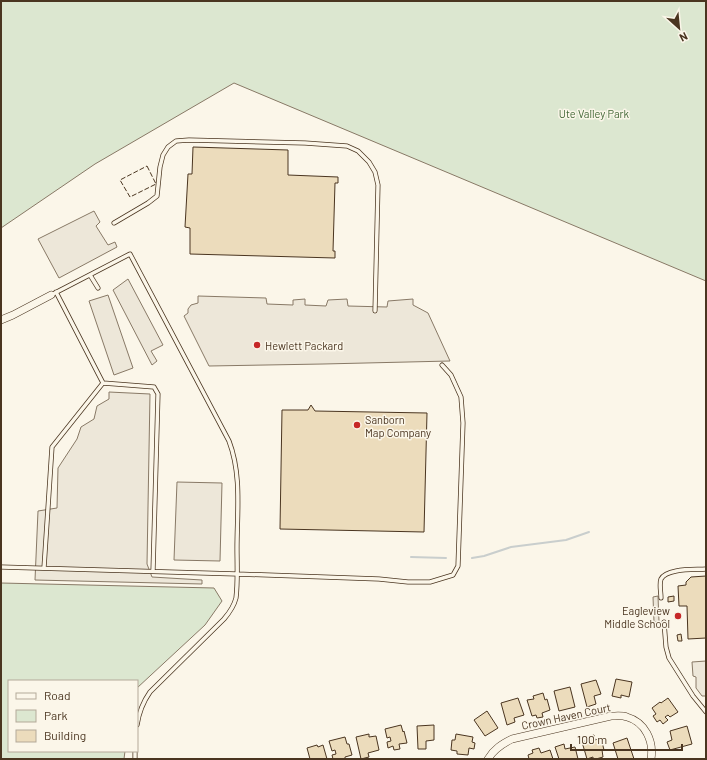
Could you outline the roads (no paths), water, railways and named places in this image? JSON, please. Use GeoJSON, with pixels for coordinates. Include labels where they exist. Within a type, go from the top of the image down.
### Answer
{"type":"FeatureCollection","features":[{"type":"Feature","properties":{"kind":"street"},"geometry":{"type":"LineString","coordinates":[[1,320],[53,294]]}},
{"type":"Feature","properties":{"kind":"street","name":"Crown Haven Court"},"geometry":{"type":"LineString","coordinates":[[488,759],[491,753],[498,747],[512,739],[611,716],[626,716],[633,719],[645,729],[652,750],[651,759]]}},
{"type":"Feature","properties":{"kind":"lane"},"geometry":{"type":"LineString","coordinates":[[114,223],[157,196],[160,167],[163,155],[168,147],[176,142],[189,140],[210,140],[347,146],[358,151],[369,162],[375,172],[378,185],[375,311]]}},
{"type":"Feature","properties":{"kind":"lane"},"geometry":{"type":"LineString","coordinates":[[103,383],[53,294],[130,254],[229,441],[236,465],[237,483],[236,596],[231,612],[150,692],[144,700],[138,720]]}},
{"type":"Feature","properties":{"kind":"lane"},"geometry":{"type":"LineString","coordinates":[[90,275],[98,288]]}},
{"type":"Feature","properties":{"kind":"lane"},"geometry":{"type":"LineString","coordinates":[[1,567],[153,571],[430,582],[453,575],[458,566],[463,423],[461,397],[451,375],[442,365]]}},
{"type":"Feature","properties":{"kind":"lane"},"geometry":{"type":"LineString","coordinates":[[44,568],[52,447],[103,383]]}},
{"type":"Feature","properties":{"kind":"lane"},"geometry":{"type":"LineString","coordinates":[[103,383],[154,387],[158,394],[153,571]]}},
{"type":"Feature","properties":{"kind":"lane"},"geometry":{"type":"LineString","coordinates":[[661,598],[660,583],[662,578],[669,573],[675,571],[706,569]]}},
{"type":"Feature","properties":{"kind":"lane"},"geometry":{"type":"LineString","coordinates":[[664,622],[668,658],[693,696],[706,712]]}},
{"type":"Feature","properties":{"kind":"waterway"},"geometry":{"type":"LineString","coordinates":[[472,558],[484,556],[511,547],[566,540],[589,532]]}},
{"type":"Feature","properties":{"kind":"waterway"},"geometry":{"type":"LineString","coordinates":[[411,557],[446,558]]}},
{"type":"Feature","properties":{"kind":"place","name":"Hewlett Packard"},"geometry":{"type":"Point","coordinates":[257,345]}},
{"type":"Feature","properties":{"kind":"place","name":"Sanborn Map Company"},"geometry":{"type":"Point","coordinates":[357,425]}},
{"type":"Feature","properties":{"kind":"place","name":"Eagleview Middle School"},"geometry":{"type":"Point","coordinates":[678,616]}},
{"type":"Feature","properties":{"kind":"park label","name":"Ute Valley Park"},"geometry":{"type":"Point","coordinates":[594,113]}}]}
